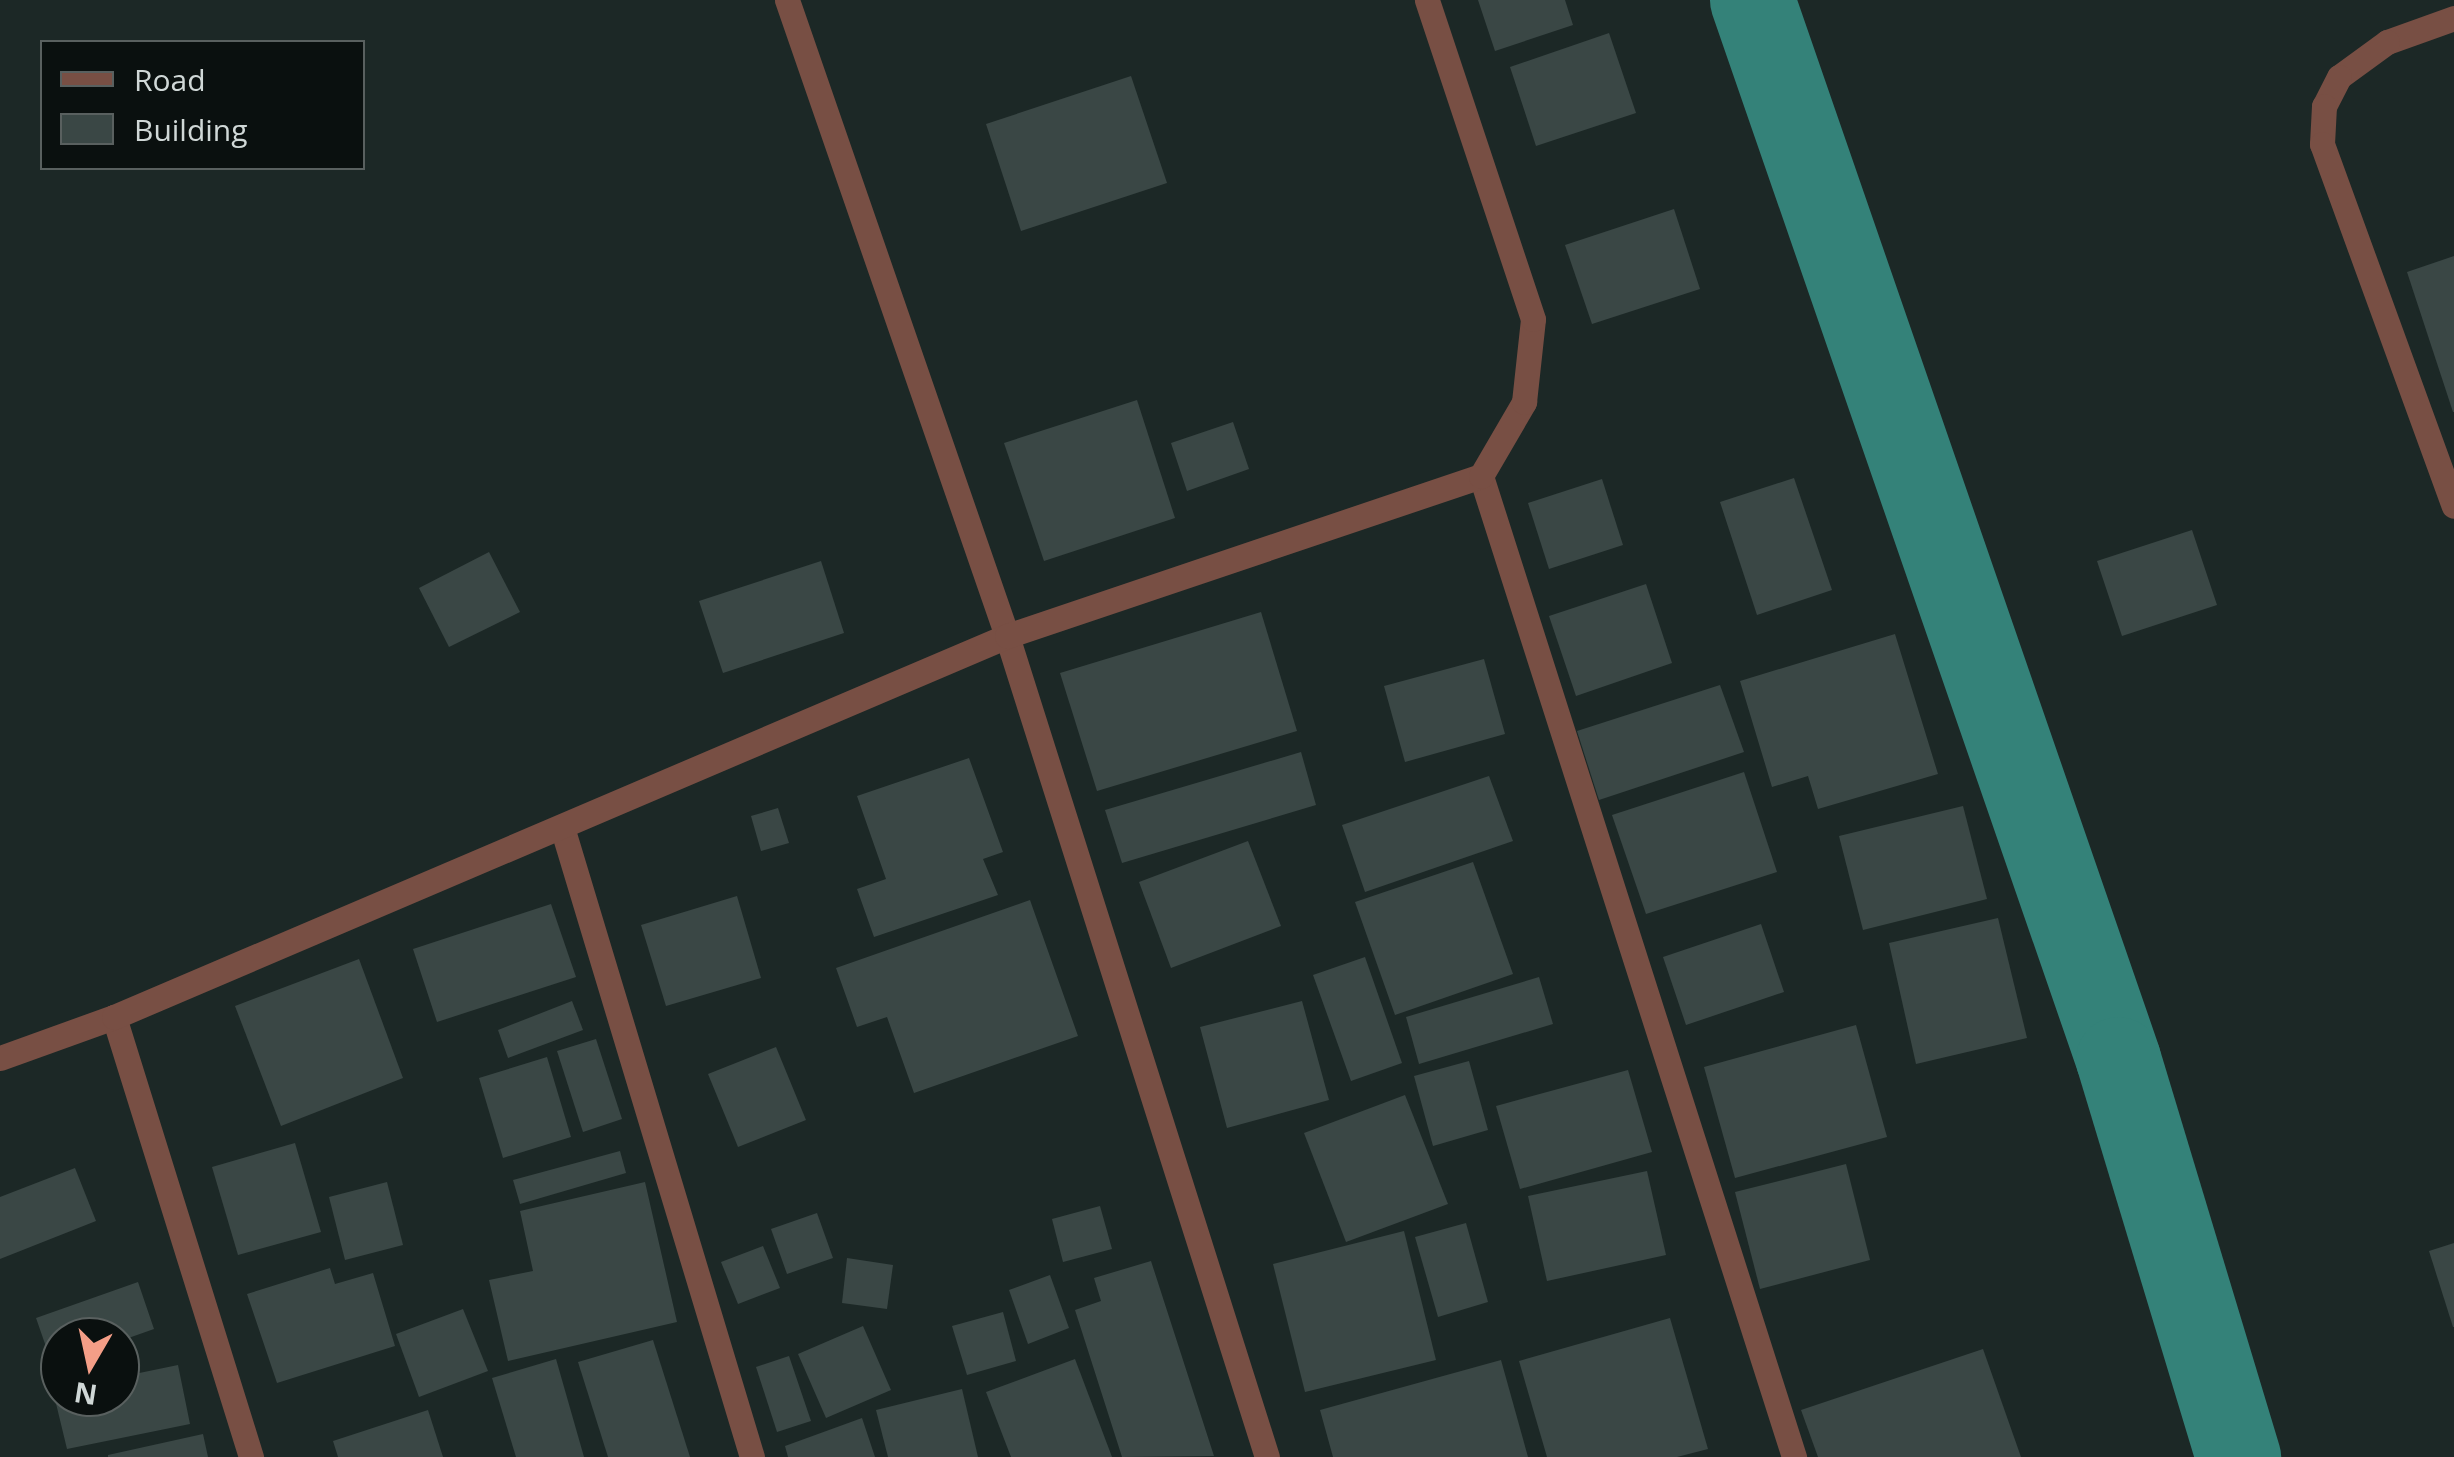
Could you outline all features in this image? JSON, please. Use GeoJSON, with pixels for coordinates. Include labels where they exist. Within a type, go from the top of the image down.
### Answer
{"type":"FeatureCollection","features":[{"type":"Feature","properties":{"kind":"street"},"geometry":{"type":"LineString","coordinates":[[786,0],[1007,636],[1267,1457]]}},
{"type":"Feature","properties":{"kind":"street"},"geometry":{"type":"LineString","coordinates":[[0,1058],[114,1017],[1007,636],[1481,476],[1524,402],[1534,319],[1426,0]]}},
{"type":"Feature","properties":{"kind":"street"},"geometry":{"type":"LineString","coordinates":[[2454,18],[2387,42],[2340,77],[2324,106],[2322,144],[2454,506]]}},
{"type":"Feature","properties":{"kind":"street"},"geometry":{"type":"LineString","coordinates":[[1481,476],[1794,1457]]}},
{"type":"Feature","properties":{"kind":"street"},"geometry":{"type":"LineString","coordinates":[[562,828],[752,1457]]}},
{"type":"Feature","properties":{"kind":"street"},"geometry":{"type":"LineString","coordinates":[[114,1017],[252,1457]]}},
{"type":"Feature","properties":{"kind":"building"},"geometry":{"type":"Polygon","coordinates":[[[1478,0],[1565,0],[1573,25],[1495,51],[1478,0]]]}},
{"type":"Feature","properties":{"kind":"building"},"geometry":{"type":"Polygon","coordinates":[[[1609,33],[1636,113],[1536,146],[1510,67],[1609,33]]]}},
{"type":"Feature","properties":{"kind":"building"},"geometry":{"type":"Polygon","coordinates":[[[1131,76],[1167,183],[1021,231],[986,124],[1131,76]]]}},
{"type":"Feature","properties":{"kind":"building"},"geometry":{"type":"Polygon","coordinates":[[[1674,209],[1700,289],[1592,324],[1565,245],[1674,209]]]}},
{"type":"Feature","properties":{"kind":"building"},"geometry":{"type":"Polygon","coordinates":[[[2454,256],[2454,412],[2453,412],[2407,272],[2454,256]]]}},
{"type":"Feature","properties":{"kind":"building"},"geometry":{"type":"Polygon","coordinates":[[[1137,400],[1175,518],[1044,561],[1004,443],[1137,400]]]}},
{"type":"Feature","properties":{"kind":"building"},"geometry":{"type":"Polygon","coordinates":[[[1233,422],[1249,469],[1187,491],[1171,443],[1233,422]]]}},
{"type":"Feature","properties":{"kind":"building"},"geometry":{"type":"Polygon","coordinates":[[[1794,478],[1832,590],[1757,615],[1720,502],[1794,478]]]}},
{"type":"Feature","properties":{"kind":"building"},"geometry":{"type":"Polygon","coordinates":[[[1602,479],[1623,545],[1549,569],[1528,503],[1602,479]]]}},
{"type":"Feature","properties":{"kind":"building"},"geometry":{"type":"Polygon","coordinates":[[[2192,530],[2217,605],[2122,636],[2097,561],[2192,530]]]}},
{"type":"Feature","properties":{"kind":"building"},"geometry":{"type":"Polygon","coordinates":[[[489,552],[520,612],[449,647],[419,588],[489,552]]]}},
{"type":"Feature","properties":{"kind":"building"},"geometry":{"type":"Polygon","coordinates":[[[821,561],[844,633],[723,673],[699,601],[821,561]]]}},
{"type":"Feature","properties":{"kind":"building"},"geometry":{"type":"Polygon","coordinates":[[[1646,584],[1672,663],[1576,696],[1549,616],[1646,584]]]}},
{"type":"Feature","properties":{"kind":"building"},"geometry":{"type":"Polygon","coordinates":[[[1261,612],[1297,731],[1097,791],[1060,673],[1261,612]]]}},
{"type":"Feature","properties":{"kind":"building"},"geometry":{"type":"Polygon","coordinates":[[[1895,634],[1938,774],[1818,809],[1808,776],[1772,787],[1740,681],[1895,634]]]}},
{"type":"Feature","properties":{"kind":"building"},"geometry":{"type":"Polygon","coordinates":[[[1484,659],[1505,734],[1405,762],[1384,686],[1484,659]]]}},
{"type":"Feature","properties":{"kind":"building"},"geometry":{"type":"Polygon","coordinates":[[[1720,685],[1744,752],[1599,800],[1577,731],[1720,685]]]}},
{"type":"Feature","properties":{"kind":"building"},"geometry":{"type":"Polygon","coordinates":[[[1301,752],[1316,805],[1122,863],[1105,810],[1301,752]]]}},
{"type":"Feature","properties":{"kind":"building"},"geometry":{"type":"Polygon","coordinates":[[[969,758],[1003,852],[983,859],[998,895],[874,937],[857,889],[886,879],[857,796],[969,758]]]}},
{"type":"Feature","properties":{"kind":"building"},"geometry":{"type":"Polygon","coordinates":[[[1744,772],[1777,872],[1646,914],[1612,815],[1744,772]]]}},
{"type":"Feature","properties":{"kind":"building"},"geometry":{"type":"Polygon","coordinates":[[[1489,776],[1513,841],[1365,892],[1342,825],[1489,776]]]}},
{"type":"Feature","properties":{"kind":"building"},"geometry":{"type":"Polygon","coordinates":[[[1963,806],[1987,899],[1863,930],[1839,836],[1963,806]]]}},
{"type":"Feature","properties":{"kind":"building"},"geometry":{"type":"Polygon","coordinates":[[[778,808],[789,843],[761,851],[751,816],[778,808]]]}},
{"type":"Feature","properties":{"kind":"building"},"geometry":{"type":"Polygon","coordinates":[[[1248,841],[1281,926],[1171,968],[1139,882],[1248,841]]]}},
{"type":"Feature","properties":{"kind":"building"},"geometry":{"type":"Polygon","coordinates":[[[1473,862],[1513,974],[1395,1015],[1355,902],[1473,862]]]}},
{"type":"Feature","properties":{"kind":"building"},"geometry":{"type":"Polygon","coordinates":[[[737,896],[761,978],[666,1006],[641,925],[737,896]]]}},
{"type":"Feature","properties":{"kind":"building"},"geometry":{"type":"Polygon","coordinates":[[[1030,900],[1078,1036],[914,1093],[887,1017],[857,1027],[836,968],[1030,900]]]}},
{"type":"Feature","properties":{"kind":"building"},"geometry":{"type":"Polygon","coordinates":[[[551,904],[576,977],[437,1022],[413,949],[551,904]]]}},
{"type":"Feature","properties":{"kind":"building"},"geometry":{"type":"Polygon","coordinates":[[[1998,918],[2027,1038],[1916,1064],[1889,943],[1998,918]]]}},
{"type":"Feature","properties":{"kind":"building"},"geometry":{"type":"Polygon","coordinates":[[[1761,924],[1784,992],[1686,1025],[1663,957],[1761,924]]]}},
{"type":"Feature","properties":{"kind":"building"},"geometry":{"type":"Polygon","coordinates":[[[1365,957],[1402,1063],[1351,1081],[1313,975],[1365,957]]]}},
{"type":"Feature","properties":{"kind":"building"},"geometry":{"type":"Polygon","coordinates":[[[359,959],[403,1078],[281,1126],[235,1006],[359,959]]]}},
{"type":"Feature","properties":{"kind":"building"},"geometry":{"type":"Polygon","coordinates":[[[1539,977],[1553,1024],[1419,1064],[1406,1017],[1539,977]]]}},
{"type":"Feature","properties":{"kind":"building"},"geometry":{"type":"Polygon","coordinates":[[[572,1001],[583,1030],[508,1058],[498,1030],[572,1001]]]}},
{"type":"Feature","properties":{"kind":"building"},"geometry":{"type":"Polygon","coordinates":[[[1302,1001],[1329,1100],[1227,1128],[1200,1027],[1302,1001]]]}},
{"type":"Feature","properties":{"kind":"building"},"geometry":{"type":"Polygon","coordinates":[[[1856,1025],[1887,1137],[1735,1178],[1704,1067],[1856,1025]]]}},
{"type":"Feature","properties":{"kind":"building"},"geometry":{"type":"Polygon","coordinates":[[[596,1039],[622,1119],[583,1132],[557,1051],[596,1039]]]}},
{"type":"Feature","properties":{"kind":"building"},"geometry":{"type":"Polygon","coordinates":[[[776,1047],[806,1120],[738,1147],[708,1074],[776,1047]]]}},
{"type":"Feature","properties":{"kind":"building"},"geometry":{"type":"Polygon","coordinates":[[[547,1057],[571,1137],[503,1158],[479,1078],[547,1057]]]}},
{"type":"Feature","properties":{"kind":"building"},"geometry":{"type":"Polygon","coordinates":[[[1469,1061],[1488,1130],[1433,1146],[1414,1076],[1469,1061]]]}},
{"type":"Feature","properties":{"kind":"building"},"geometry":{"type":"Polygon","coordinates":[[[1628,1070],[1652,1152],[1520,1189],[1496,1106],[1628,1070]]]}},
{"type":"Feature","properties":{"kind":"building"},"geometry":{"type":"Polygon","coordinates":[[[1405,1095],[1448,1204],[1346,1242],[1304,1133],[1405,1095]]]}},
{"type":"Feature","properties":{"kind":"building"},"geometry":{"type":"Polygon","coordinates":[[[295,1143],[321,1232],[238,1255],[212,1167],[295,1143]]]}},
{"type":"Feature","properties":{"kind":"building"},"geometry":{"type":"Polygon","coordinates":[[[620,1151],[626,1173],[520,1204],[513,1180],[620,1151]]]}},
{"type":"Feature","properties":{"kind":"building"},"geometry":{"type":"Polygon","coordinates":[[[1846,1164],[1870,1260],[1760,1289],[1735,1192],[1846,1164]]]}},
{"type":"Feature","properties":{"kind":"building"},"geometry":{"type":"Polygon","coordinates":[[[75,1168],[96,1221],[0,1259],[0,1197],[75,1168]]]}},
{"type":"Feature","properties":{"kind":"building"},"geometry":{"type":"Polygon","coordinates":[[[1647,1171],[1666,1255],[1547,1281],[1528,1196],[1647,1171]]]}},
{"type":"Feature","properties":{"kind":"building"},"geometry":{"type":"Polygon","coordinates":[[[387,1182],[403,1245],[345,1260],[329,1197],[387,1182]]]}},
{"type":"Feature","properties":{"kind":"building"},"geometry":{"type":"Polygon","coordinates":[[[645,1182],[677,1322],[508,1361],[489,1280],[533,1271],[520,1211],[645,1182]]]}},
{"type":"Feature","properties":{"kind":"building"},"geometry":{"type":"Polygon","coordinates":[[[1100,1206],[1112,1249],[1063,1262],[1052,1219],[1100,1206]]]}},
{"type":"Feature","properties":{"kind":"building"},"geometry":{"type":"Polygon","coordinates":[[[817,1213],[833,1258],[787,1274],[771,1229],[817,1213]]]}},
{"type":"Feature","properties":{"kind":"building"},"geometry":{"type":"Polygon","coordinates":[[[1466,1223],[1488,1302],[1438,1317],[1415,1237],[1466,1223]]]}},
{"type":"Feature","properties":{"kind":"building"},"geometry":{"type":"Polygon","coordinates":[[[1404,1231],[1436,1360],[1305,1392],[1273,1264],[1404,1231]]]}},
{"type":"Feature","properties":{"kind":"building"},"geometry":{"type":"Polygon","coordinates":[[[2454,1243],[2454,1327],[2453,1327],[2429,1251],[2454,1243]]]}},
{"type":"Feature","properties":{"kind":"building"},"geometry":{"type":"Polygon","coordinates":[[[763,1246],[780,1288],[738,1304],[721,1262],[763,1246]]]}},
{"type":"Feature","properties":{"kind":"building"},"geometry":{"type":"Polygon","coordinates":[[[847,1258],[893,1265],[887,1309],[842,1303],[847,1258]]]}},
{"type":"Feature","properties":{"kind":"building"},"geometry":{"type":"Polygon","coordinates":[[[1151,1261],[1214,1456],[1122,1457],[1075,1310],[1101,1301],[1094,1278],[1151,1261]]]}},
{"type":"Feature","properties":{"kind":"building"},"geometry":{"type":"Polygon","coordinates":[[[330,1268],[335,1284],[373,1273],[395,1346],[277,1383],[247,1294],[330,1268]]]}},
{"type":"Feature","properties":{"kind":"building"},"geometry":{"type":"Polygon","coordinates":[[[1050,1275],[1069,1328],[1028,1344],[1009,1290],[1050,1275]]]}},
{"type":"Feature","properties":{"kind":"building"},"geometry":{"type":"Polygon","coordinates":[[[138,1282],[154,1329],[140,1334],[140,1317],[40,1317],[40,1330],[36,1318],[138,1282]]]}},
{"type":"Feature","properties":{"kind":"building"},"geometry":{"type":"Polygon","coordinates":[[[463,1309],[488,1371],[419,1397],[396,1334],[463,1309]]]}},
{"type":"Feature","properties":{"kind":"building"},"geometry":{"type":"Polygon","coordinates":[[[1003,1312],[1016,1361],[967,1375],[952,1326],[1003,1312]]]}},
{"type":"Feature","properties":{"kind":"building"},"geometry":{"type":"Polygon","coordinates":[[[1670,1318],[1708,1449],[1677,1457],[1547,1457],[1519,1361],[1670,1318]]]}},
{"type":"Feature","properties":{"kind":"building"},"geometry":{"type":"Polygon","coordinates":[[[863,1326],[891,1390],[826,1418],[798,1354],[863,1326]]]}},
{"type":"Feature","properties":{"kind":"building"},"geometry":{"type":"Polygon","coordinates":[[[653,1340],[690,1457],[608,1457],[578,1362],[653,1340]]]}},
{"type":"Feature","properties":{"kind":"building"},"geometry":{"type":"Polygon","coordinates":[[[1983,1349],[2021,1457],[1818,1457],[1801,1410],[1983,1349]]]}},
{"type":"Feature","properties":{"kind":"building"},"geometry":{"type":"Polygon","coordinates":[[[789,1356],[811,1421],[777,1432],[756,1367],[789,1356]]]}},
{"type":"Feature","properties":{"kind":"building"},"geometry":{"type":"Polygon","coordinates":[[[556,1359],[584,1457],[516,1457],[492,1378],[556,1359]]]}},
{"type":"Feature","properties":{"kind":"building"},"geometry":{"type":"Polygon","coordinates":[[[1075,1359],[1112,1457],[1011,1457],[986,1392],[1075,1359]]]}},
{"type":"Feature","properties":{"kind":"building"},"geometry":{"type":"Polygon","coordinates":[[[1501,1360],[1528,1457],[1333,1457],[1320,1410],[1501,1360]]]}},
{"type":"Feature","properties":{"kind":"building"},"geometry":{"type":"Polygon","coordinates":[[[178,1365],[190,1424],[67,1449],[59,1417],[140,1417],[140,1373],[178,1365]]]}},
{"type":"Feature","properties":{"kind":"building"},"geometry":{"type":"Polygon","coordinates":[[[962,1389],[978,1457],[888,1457],[876,1410],[962,1389]]]}},
{"type":"Feature","properties":{"kind":"building"},"geometry":{"type":"Polygon","coordinates":[[[428,1410],[443,1457],[338,1457],[333,1441],[428,1410]]]}},
{"type":"Feature","properties":{"kind":"building"},"geometry":{"type":"Polygon","coordinates":[[[862,1418],[875,1457],[788,1457],[785,1446],[862,1418]]]}},
{"type":"Feature","properties":{"kind":"building"},"geometry":{"type":"Polygon","coordinates":[[[203,1434],[208,1457],[108,1457],[108,1455],[203,1434]]]}},
{"type":"Feature","properties":{"kind":"waterway"},"geometry":{"type":"LineString","coordinates":[[1752,0],[2118,1059],[2238,1457]]}}]}
